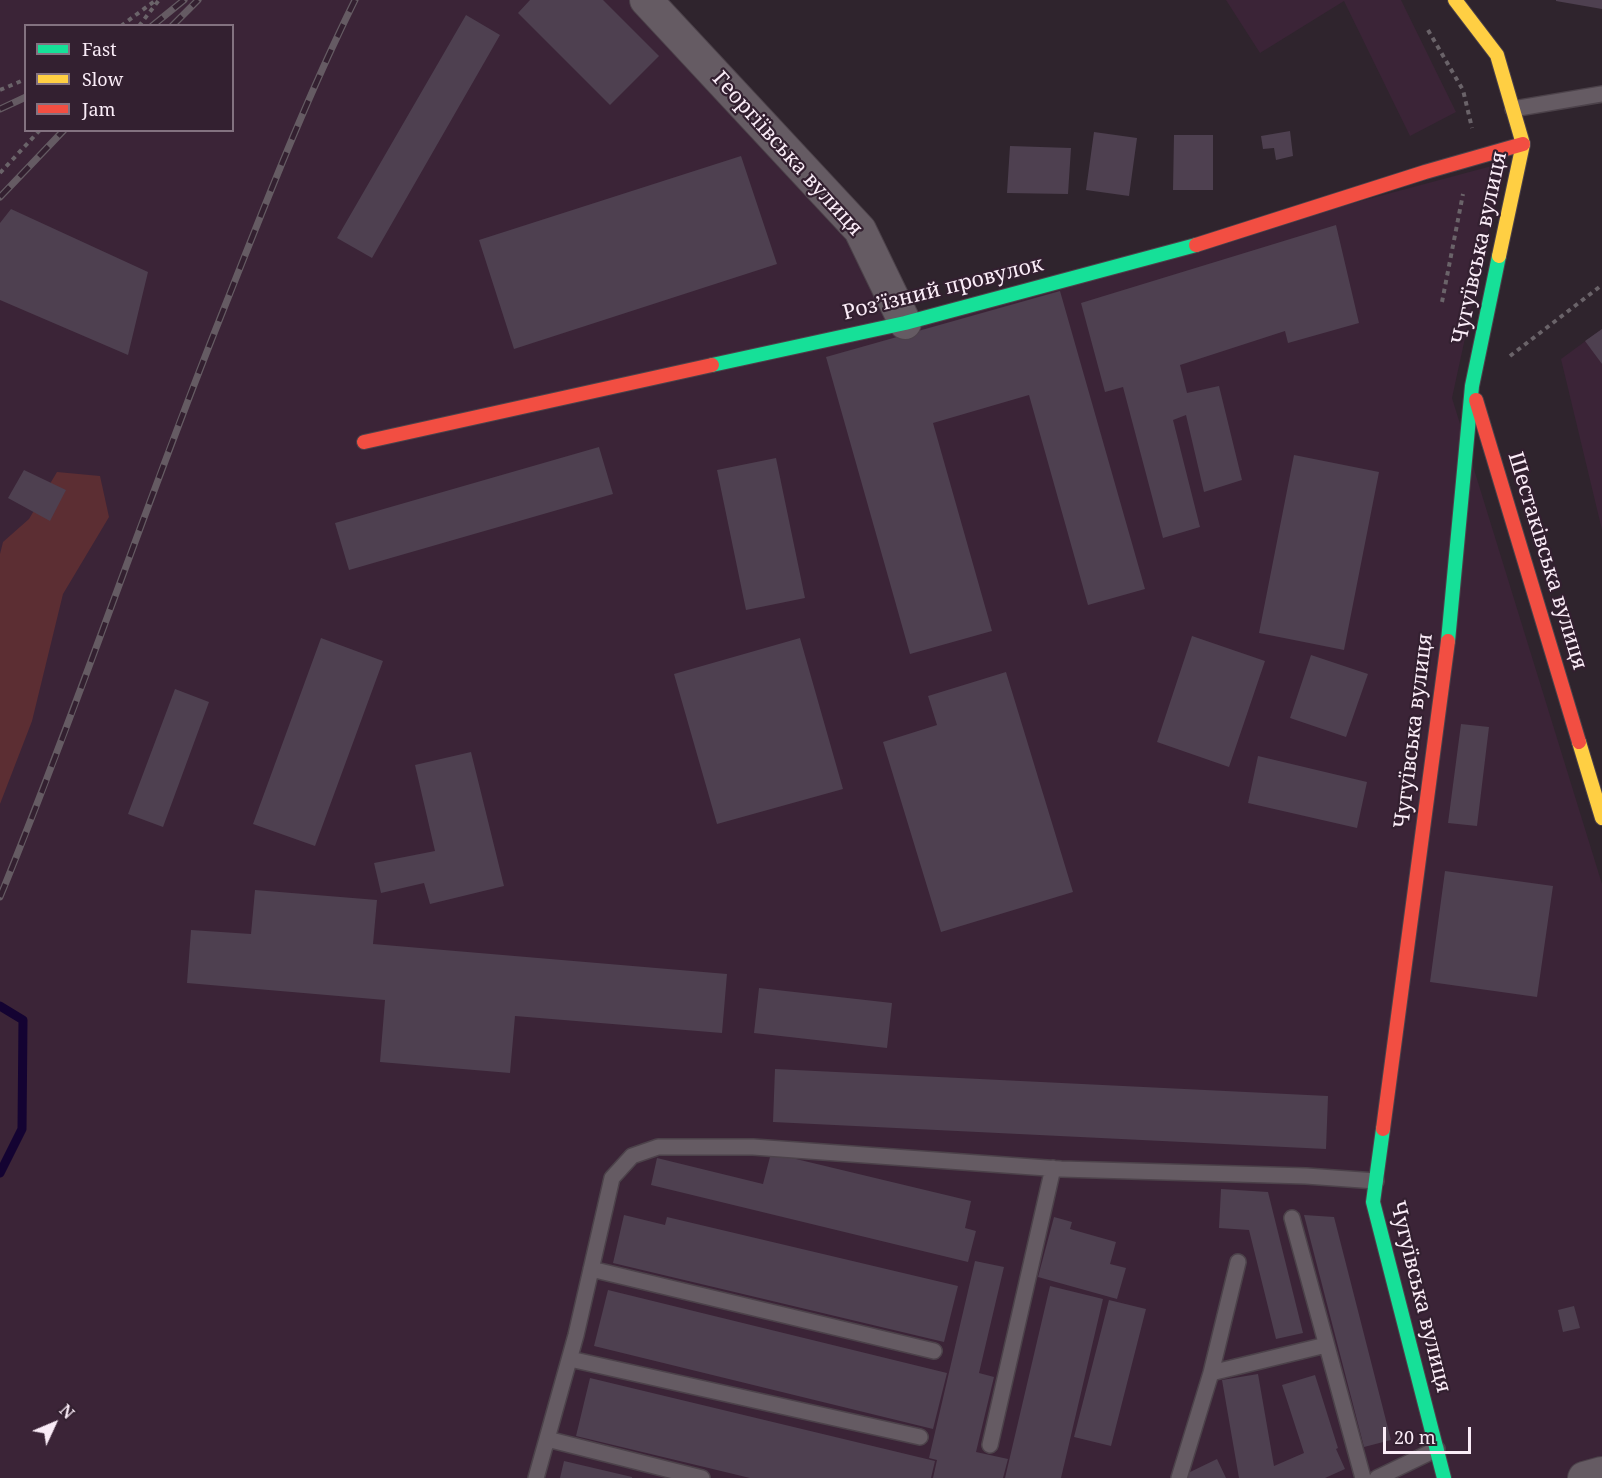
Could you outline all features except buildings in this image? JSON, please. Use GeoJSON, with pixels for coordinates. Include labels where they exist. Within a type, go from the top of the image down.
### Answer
{"type":"FeatureCollection","features":[{"type":"Feature","properties":{"kind":"street","name":"Георгіївська вулиця"},"geometry":{"type":"LineString","coordinates":[[646,0],[860,230],[905,323]]}},
{"type":"Feature","properties":{"kind":"street","name":"Чугуївська вулиця"},"geometry":{"type":"LineString","coordinates":[[1444,1478],[1373,1202],[1446,659],[1472,386],[1523,144],[1497,56],[1455,0]]}},
{"type":"Feature","properties":{"kind":"street","name":"Роз’їзний провулок"},"geometry":{"type":"LineString","coordinates":[[364,442],[905,323],[1225,237],[1425,172],[1523,144]]}},
{"type":"Feature","properties":{"kind":"street","name":"Шестаківська вулиця"},"geometry":{"type":"LineString","coordinates":[[1472,386],[1602,818]]}},
{"type":"Feature","properties":{"kind":"street"},"geometry":{"type":"LineString","coordinates":[[1584,1478],[1602,1473]]}},
{"type":"Feature","properties":{"kind":"lane"},"geometry":{"type":"LineString","coordinates":[[1513,109],[1602,94]]}},
{"type":"Feature","properties":{"kind":"lane"},"geometry":{"type":"LineString","coordinates":[[536,1478],[570,1359],[612,1178],[632,1156],[658,1147],[753,1147],[1053,1168],[1376,1181]]}},
{"type":"Feature","properties":{"kind":"lane"},"geometry":{"type":"LineString","coordinates":[[990,1445],[1053,1168]]}},
{"type":"Feature","properties":{"kind":"lane"},"geometry":{"type":"LineString","coordinates":[[1292,1218],[1363,1478]]}},
{"type":"Feature","properties":{"kind":"lane"},"geometry":{"type":"LineString","coordinates":[[1179,1478],[1211,1373],[1238,1262]]}},
{"type":"Feature","properties":{"kind":"lane"},"geometry":{"type":"LineString","coordinates":[[591,1269],[934,1351]]}},
{"type":"Feature","properties":{"kind":"lane"},"geometry":{"type":"LineString","coordinates":[[1211,1373],[1326,1345]]}},
{"type":"Feature","properties":{"kind":"lane"},"geometry":{"type":"LineString","coordinates":[[570,1359],[920,1437]]}},
{"type":"Feature","properties":{"kind":"lane"},"geometry":{"type":"LineString","coordinates":[[547,1439],[702,1478]]}},
{"type":"Feature","properties":{"kind":"lane"},"geometry":{"type":"LineString","coordinates":[[1377,1478],[1437,1449]]}},
{"type":"Feature","properties":{"kind":"path"},"geometry":{"type":"LineString","coordinates":[[124,24],[158,0]]}},
{"type":"Feature","properties":{"kind":"path"},"geometry":{"type":"LineString","coordinates":[[141,24],[158,0]]}},
{"type":"Feature","properties":{"kind":"path"},"geometry":{"type":"LineString","coordinates":[[0,90],[24,81]]}},
{"type":"Feature","properties":{"kind":"path"},"geometry":{"type":"LineString","coordinates":[[0,172],[38,132]]}},
{"type":"Feature","properties":{"kind":"path"},"geometry":{"type":"LineString","coordinates":[[1509,357],[1602,285]]}},
{"type":"Feature","properties":{"kind":"shaded area"},"geometry":{"type":"Polygon","coordinates":[[[0,0],[636,0],[822,190],[905,323],[1503,163],[1452,398],[1602,884],[1602,1478],[0,1478],[0,0]]]}},
{"type":"Feature","properties":{"kind":"shaded area"},"geometry":{"type":"Polygon","coordinates":[[[1226,0],[1401,0],[1456,112],[1410,136],[1344,1],[1260,53],[1226,0]]]}},
{"type":"Feature","properties":{"kind":"shaded area"},"geometry":{"type":"Polygon","coordinates":[[[1602,329],[1602,530],[1561,359],[1602,329]]]}},
{"type":"Feature","properties":{"kind":"shaded area"},"geometry":{"type":"Polygon","coordinates":[[[57,472],[100,476],[109,517],[63,594],[32,721],[0,804],[0,554],[3,542],[29,519],[57,472]]]}},
{"type":"Feature","properties":{"kind":"waterway"},"geometry":{"type":"LineString","coordinates":[[0,1006],[23,1020],[22,1129],[0,1173]]}},
{"type":"Feature","properties":{"kind":"railway"},"geometry":{"type":"LineString","coordinates":[[154,24],[184,0]]}},
{"type":"Feature","properties":{"kind":"railway"},"geometry":{"type":"LineString","coordinates":[[174,24],[198,0]]}},
{"type":"Feature","properties":{"kind":"railway"},"geometry":{"type":"LineString","coordinates":[[0,897],[29,826],[219,321],[300,119],[355,0]]}},
{"type":"Feature","properties":{"kind":"railway"},"geometry":{"type":"LineString","coordinates":[[0,109],[24,98]]}},
{"type":"Feature","properties":{"kind":"railway"},"geometry":{"type":"LineString","coordinates":[[0,197],[62,132]]}},
{"type":"Feature","properties":{"kind":"traffic: fast"},"geometry":{"type":"LineString","coordinates":[[712,365],[905,323],[1196,245]]}},
{"type":"Feature","properties":{"kind":"traffic: fast"},"geometry":{"type":"LineString","coordinates":[[1448,641],[1472,386],[1499,256]]}},
{"type":"Feature","properties":{"kind":"traffic: fast"},"geometry":{"type":"LineString","coordinates":[[1383,1129],[1373,1202],[1444,1478]]}},
{"type":"Feature","properties":{"kind":"traffic: slow"},"geometry":{"type":"LineString","coordinates":[[1455,0],[1497,55],[1523,144],[1499,256]]}},
{"type":"Feature","properties":{"kind":"traffic: slow"},"geometry":{"type":"LineString","coordinates":[[1579,742],[1602,818]]}},
{"type":"Feature","properties":{"kind":"traffic: jam"},"geometry":{"type":"LineString","coordinates":[[1196,245],[1425,172],[1523,144]]}},
{"type":"Feature","properties":{"kind":"traffic: jam"},"geometry":{"type":"LineString","coordinates":[[364,442],[712,365]]}},
{"type":"Feature","properties":{"kind":"traffic: jam"},"geometry":{"type":"LineString","coordinates":[[1476,400],[1579,742]]}},
{"type":"Feature","properties":{"kind":"traffic: jam"},"geometry":{"type":"LineString","coordinates":[[1383,1129],[1448,641]]}}]}
